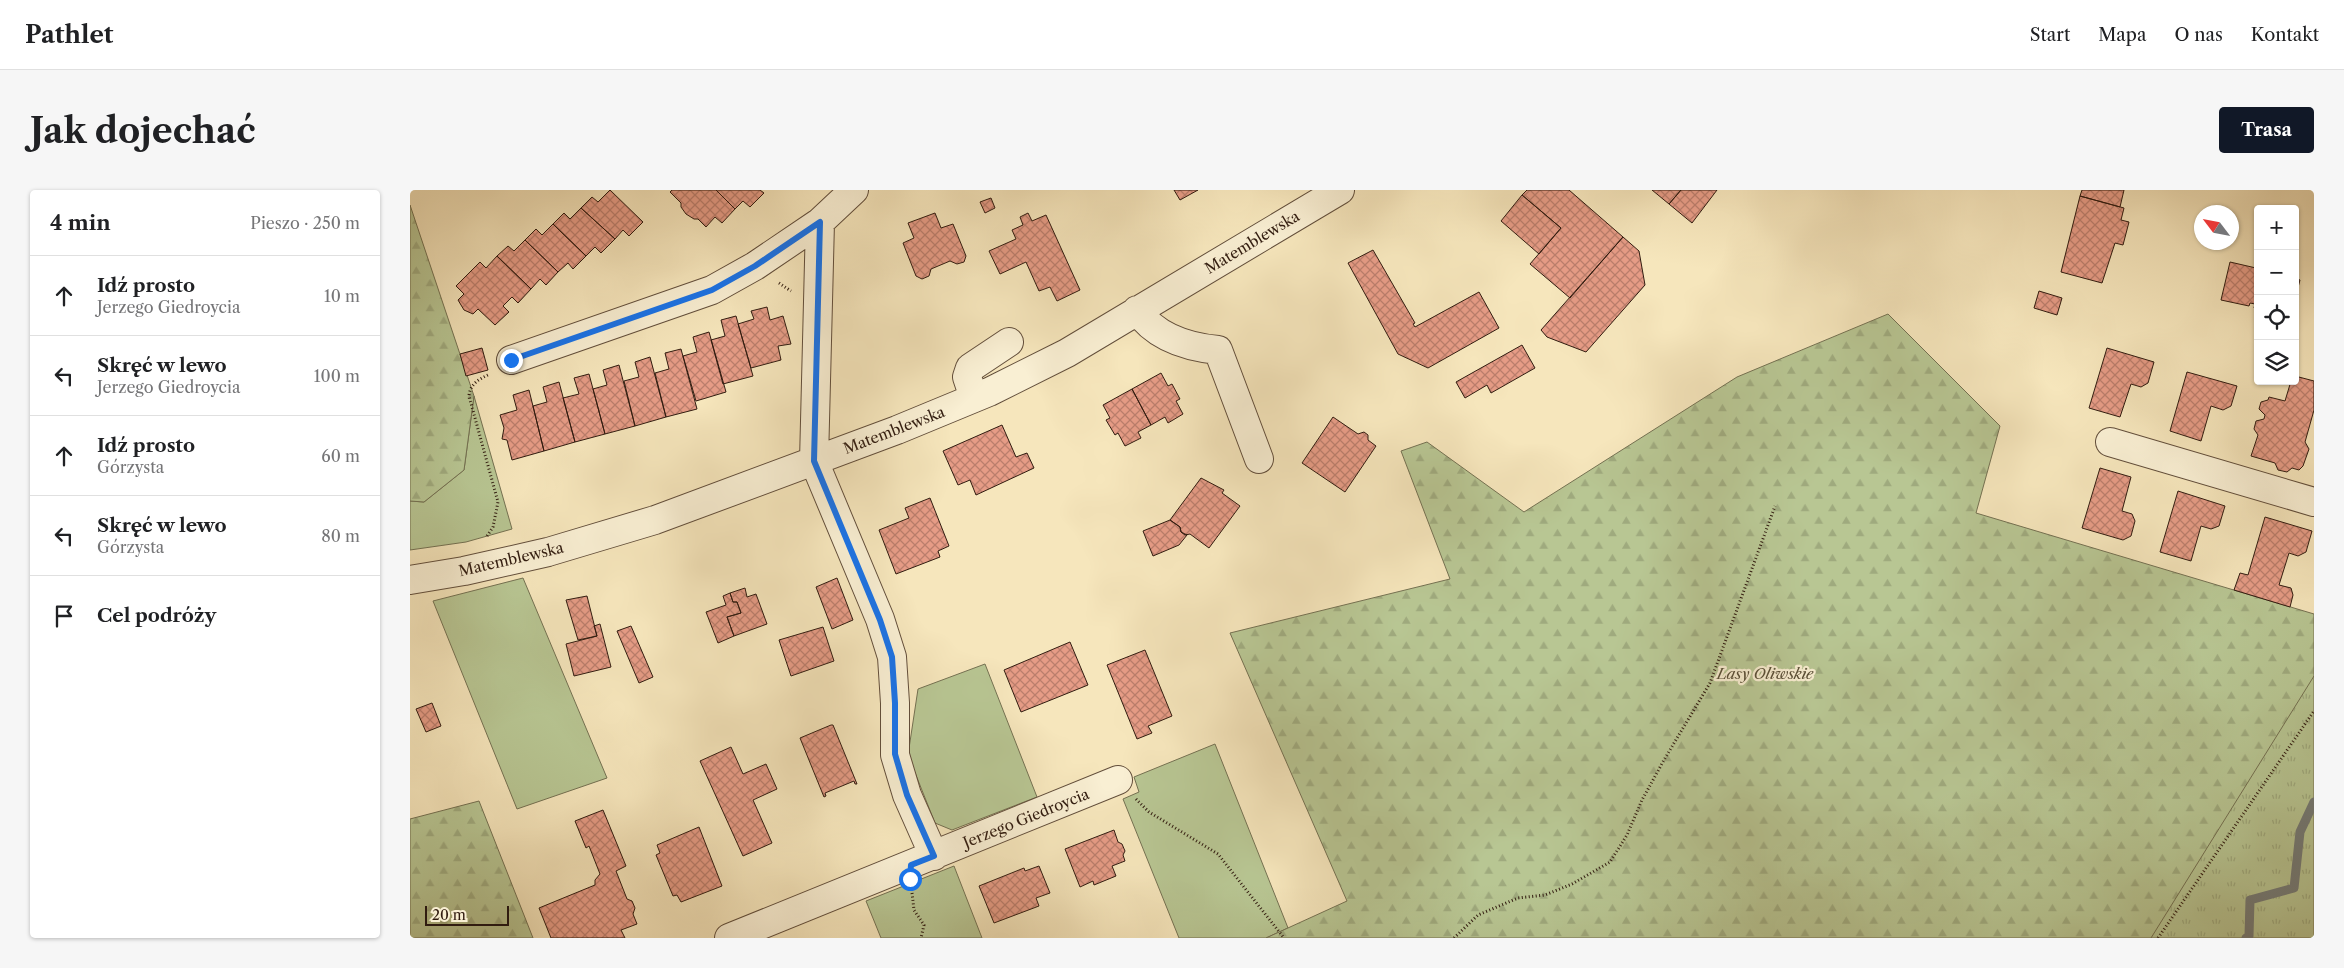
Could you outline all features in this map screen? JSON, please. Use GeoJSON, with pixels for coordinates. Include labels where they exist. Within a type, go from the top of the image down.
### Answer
{"type":"FeatureCollection","features":[{"type":"Feature","properties":{"kind":"street"},"geometry":{"type":"LineString","coordinates":[[511,360],[712,290],[755,266],[820,222],[854,190]]}},
{"type":"Feature","properties":{"kind":"street","name":"Matemblewska"},"geometry":{"type":"LineString","coordinates":[[410,580],[464,571],[548,552],[655,520],[897,430],[974,398],[1066,353],[1340,190]]}},
{"type":"Feature","properties":{"kind":"street"},"geometry":{"type":"LineString","coordinates":[[820,222],[814,461],[876,610],[892,657],[895,703],[895,754],[907,795],[922,861]]}},
{"type":"Feature","properties":{"kind":"street"},"geometry":{"type":"LineString","coordinates":[[1137,310],[1146,323],[1175,340],[1197,348],[1218,350],[1259,459]]}},
{"type":"Feature","properties":{"kind":"street"},"geometry":{"type":"LineString","coordinates":[[974,398],[967,377],[970,368],[1009,342]]}},
{"type":"Feature","properties":{"kind":"street"},"geometry":{"type":"LineString","coordinates":[[2110,442],[2314,502]]}},
{"type":"Feature","properties":{"kind":"street","name":"Jerzego Giedroycia"},"geometry":{"type":"LineString","coordinates":[[729,938],[1118,780]]}},
{"type":"Feature","properties":{"kind":"path"},"geometry":{"type":"LineString","coordinates":[[469,396],[498,502],[493,527],[482,543]]}},
{"type":"Feature","properties":{"kind":"path"},"geometry":{"type":"LineString","coordinates":[[1454,938],[1478,915],[1518,898],[1545,895],[1572,884],[1610,862],[1628,835],[1642,800],[1710,683],[1775,506]]}},
{"type":"Feature","properties":{"kind":"path"},"geometry":{"type":"LineString","coordinates":[[2158,938],[2314,711]]}},
{"type":"Feature","properties":{"kind":"path"},"geometry":{"type":"LineString","coordinates":[[1118,780],[1149,812],[1218,854],[1284,938]]}},
{"type":"Feature","properties":{"kind":"path"},"geometry":{"type":"LineString","coordinates":[[921,938],[924,925],[914,910],[910,879],[922,861]]}},
{"type":"Feature","properties":{"kind":"green space"},"geometry":{"type":"Polygon","coordinates":[[[410,205],[474,396],[464,470],[424,502],[410,501],[410,205]]]}},
{"type":"Feature","properties":{"kind":"green space","name":"Lasy Oliwskie"},"geometry":{"type":"Polygon","coordinates":[[[1888,314],[2000,426],[1976,513],[2314,614],[2314,938],[1266,938],[1347,901],[1230,633],[1450,579],[1401,451],[1427,442],[1524,512],[1737,377],[1888,314]]]}},
{"type":"Feature","properties":{"kind":"green space"},"geometry":{"type":"Polygon","coordinates":[[[474,396],[512,529],[466,542],[410,550],[410,501],[424,502],[464,470],[474,396]]]}},
{"type":"Feature","properties":{"kind":"green space"},"geometry":{"type":"Polygon","coordinates":[[[523,578],[607,778],[517,809],[433,601],[523,578]]]}},
{"type":"Feature","properties":{"kind":"green space"},"geometry":{"type":"Polygon","coordinates":[[[985,664],[1037,797],[952,830],[935,823],[908,755],[918,689],[985,664]]]}},
{"type":"Feature","properties":{"kind":"green space"},"geometry":{"type":"Polygon","coordinates":[[[2314,676],[2314,938],[2151,938],[2314,676]]]}},
{"type":"Feature","properties":{"kind":"green space"},"geometry":{"type":"Polygon","coordinates":[[[1215,744],[1288,928],[1266,938],[1179,938],[1123,799],[1139,792],[1134,777],[1215,744]]]}},
{"type":"Feature","properties":{"kind":"green space"},"geometry":{"type":"Polygon","coordinates":[[[479,801],[533,938],[410,938],[410,819],[479,801]]]}},
{"type":"Feature","properties":{"kind":"green space"},"geometry":{"type":"Polygon","coordinates":[[[954,866],[982,938],[881,938],[866,901],[954,866]]]}},
{"type":"Feature","properties":{"kind":"building"},"geometry":{"type":"Polygon","coordinates":[[[610,190],[643,222],[629,236],[623,230],[615,239],[581,208],[592,197],[598,202],[610,190]]]}},
{"type":"Feature","properties":{"kind":"building"},"geometry":{"type":"Polygon","coordinates":[[[672,190],[716,190],[735,209],[722,223],[715,217],[706,227],[698,219],[694,219],[686,214],[681,207],[681,203],[670,192],[672,190]]]}},
{"type":"Feature","properties":{"kind":"building"},"geometry":{"type":"Polygon","coordinates":[[[716,190],[760,190],[764,193],[750,207],[743,201],[735,209],[716,190]]]}},
{"type":"Feature","properties":{"kind":"building"},"geometry":{"type":"Polygon","coordinates":[[[1174,190],[1198,190],[1180,200],[1174,190]]]}},
{"type":"Feature","properties":{"kind":"building"},"geometry":{"type":"Polygon","coordinates":[[[1527,190],[1569,190],[1623,237],[1570,298],[1530,264],[1561,228],[1522,195],[1527,190]]]}},
{"type":"Feature","properties":{"kind":"building"},"geometry":{"type":"Polygon","coordinates":[[[1652,190],[1681,190],[1669,204],[1652,190]]]}},
{"type":"Feature","properties":{"kind":"building"},"geometry":{"type":"Polygon","coordinates":[[[1681,190],[1717,190],[1692,223],[1669,204],[1681,190]]]}},
{"type":"Feature","properties":{"kind":"building"},"geometry":{"type":"Polygon","coordinates":[[[2082,190],[2124,190],[2120,207],[2080,196],[2082,190]]]}},
{"type":"Feature","properties":{"kind":"building"},"geometry":{"type":"Polygon","coordinates":[[[1522,195],[1561,228],[1539,254],[1501,221],[1522,195]]]}},
{"type":"Feature","properties":{"kind":"building"},"geometry":{"type":"Polygon","coordinates":[[[2080,196],[2124,208],[2121,220],[2129,222],[2123,245],[2115,243],[2102,283],[2061,272],[2080,196]]]}},
{"type":"Feature","properties":{"kind":"building"},"geometry":{"type":"Polygon","coordinates":[[[991,198],[995,208],[985,213],[980,202],[991,198]]]}},
{"type":"Feature","properties":{"kind":"building"},"geometry":{"type":"Polygon","coordinates":[[[581,208],[615,239],[601,253],[595,247],[586,256],[553,224],[564,213],[570,219],[581,208]]]}},
{"type":"Feature","properties":{"kind":"building"},"geometry":{"type":"Polygon","coordinates":[[[935,213],[941,228],[953,224],[966,256],[964,262],[957,264],[950,261],[931,269],[929,276],[922,279],[916,276],[903,243],[914,238],[908,223],[935,213]]]}},
{"type":"Feature","properties":{"kind":"building"},"geometry":{"type":"Polygon","coordinates":[[[1028,213],[1032,221],[1046,215],[1080,290],[1057,301],[1050,287],[1039,291],[1026,262],[1000,274],[989,251],[1016,239],[1012,230],[1023,225],[1020,217],[1028,213]]]}},
{"type":"Feature","properties":{"kind":"building"},"geometry":{"type":"Polygon","coordinates":[[[553,224],[586,256],[573,269],[568,263],[558,272],[525,240],[536,229],[542,235],[553,224]]]}},
{"type":"Feature","properties":{"kind":"building"},"geometry":{"type":"Polygon","coordinates":[[[1623,237],[1639,251],[1645,285],[1586,352],[1547,337],[1541,330],[1623,237]]]}},
{"type":"Feature","properties":{"kind":"building"},"geometry":{"type":"Polygon","coordinates":[[[525,240],[558,272],[546,285],[540,279],[531,289],[497,256],[508,246],[514,251],[525,240]]]}},
{"type":"Feature","properties":{"kind":"building"},"geometry":{"type":"Polygon","coordinates":[[[1373,250],[1415,323],[1413,324],[1415,327],[1479,292],[1499,328],[1428,368],[1398,354],[1348,263],[1373,250]]]}},
{"type":"Feature","properties":{"kind":"building"},"geometry":{"type":"Polygon","coordinates":[[[497,256],[531,289],[518,303],[512,297],[503,306],[509,312],[495,325],[478,309],[473,314],[464,310],[458,300],[464,294],[456,286],[480,262],[486,268],[497,256]]]}},
{"type":"Feature","properties":{"kind":"building"},"geometry":{"type":"Polygon","coordinates":[[[2230,262],[2254,268],[2254,304],[2250,303],[2249,306],[2221,300],[2230,262]]]}},
{"type":"Feature","properties":{"kind":"building"},"geometry":{"type":"Polygon","coordinates":[[[2039,291],[2062,298],[2057,315],[2034,308],[2039,291]]]}},
{"type":"Feature","properties":{"kind":"building"},"geometry":{"type":"Polygon","coordinates":[[[767,307],[770,320],[783,316],[791,344],[778,346],[781,360],[751,368],[738,324],[754,319],[751,311],[767,307]]]}},
{"type":"Feature","properties":{"kind":"building"},"geometry":{"type":"Polygon","coordinates":[[[736,316],[753,376],[723,384],[711,340],[725,336],[721,320],[736,316]]]}},
{"type":"Feature","properties":{"kind":"building"},"geometry":{"type":"Polygon","coordinates":[[[709,332],[726,392],[696,401],[683,356],[697,352],[693,337],[709,332]]]}},
{"type":"Feature","properties":{"kind":"building"},"geometry":{"type":"Polygon","coordinates":[[[1522,345],[1535,368],[1491,393],[1487,385],[1465,398],[1456,382],[1522,345]]]}},
{"type":"Feature","properties":{"kind":"building"},"geometry":{"type":"Polygon","coordinates":[[[482,348],[488,370],[466,376],[460,354],[482,348]]]}},
{"type":"Feature","properties":{"kind":"building"},"geometry":{"type":"Polygon","coordinates":[[[2107,348],[2154,362],[2148,383],[2141,387],[2131,384],[2120,417],[2089,408],[2107,348]]]}},
{"type":"Feature","properties":{"kind":"building"},"geometry":{"type":"Polygon","coordinates":[[[681,349],[697,409],[666,417],[655,373],[669,369],[665,353],[681,349]]]}},
{"type":"Feature","properties":{"kind":"building"},"geometry":{"type":"Polygon","coordinates":[[[650,357],[666,417],[635,426],[624,381],[639,377],[635,362],[650,357]]]}},
{"type":"Feature","properties":{"kind":"building"},"geometry":{"type":"Polygon","coordinates":[[[619,365],[635,426],[605,434],[593,389],[607,385],[603,370],[619,365]]]}},
{"type":"Feature","properties":{"kind":"building"},"geometry":{"type":"Polygon","coordinates":[[[2187,372],[2237,386],[2231,406],[2223,410],[2211,406],[2201,441],[2170,431],[2187,372]]]}},
{"type":"Feature","properties":{"kind":"building"},"geometry":{"type":"Polygon","coordinates":[[[1161,373],[1168,386],[1172,384],[1180,399],[1176,401],[1183,414],[1168,423],[1165,417],[1151,425],[1132,389],[1161,373]]]}},
{"type":"Feature","properties":{"kind":"building"},"geometry":{"type":"Polygon","coordinates":[[[589,374],[605,434],[575,442],[563,398],[579,394],[574,378],[589,374]]]}},
{"type":"Feature","properties":{"kind":"building"},"geometry":{"type":"Polygon","coordinates":[[[2299,377],[2314,381],[2314,410],[2305,442],[2309,449],[2303,466],[2299,470],[2292,468],[2287,472],[2278,470],[2275,463],[2251,456],[2258,435],[2254,429],[2256,421],[2264,419],[2265,415],[2259,409],[2261,402],[2268,400],[2269,397],[2285,401],[2290,385],[2299,385],[2299,377]]]}},
{"type":"Feature","properties":{"kind":"building"},"geometry":{"type":"Polygon","coordinates":[[[559,382],[575,442],[544,451],[533,406],[547,402],[543,387],[559,382]]]}},
{"type":"Feature","properties":{"kind":"building"},"geometry":{"type":"Polygon","coordinates":[[[1132,389],[1151,425],[1138,432],[1141,438],[1125,446],[1118,433],[1115,435],[1106,420],[1110,418],[1103,405],[1132,389]]]}},
{"type":"Feature","properties":{"kind":"building"},"geometry":{"type":"Polygon","coordinates":[[[529,390],[544,451],[512,460],[507,440],[502,439],[504,428],[500,415],[517,410],[513,395],[529,390]]]}},
{"type":"Feature","properties":{"kind":"building"},"geometry":{"type":"Polygon","coordinates":[[[1333,417],[1358,434],[1364,432],[1368,435],[1368,440],[1376,446],[1345,492],[1302,463],[1333,417]]]}},
{"type":"Feature","properties":{"kind":"building"},"geometry":{"type":"Polygon","coordinates":[[[1002,425],[1016,457],[1027,453],[1034,468],[976,495],[970,480],[958,485],[943,451],[1002,425]]]}},
{"type":"Feature","properties":{"kind":"building"},"geometry":{"type":"Polygon","coordinates":[[[2100,468],[2131,477],[2122,511],[2132,514],[2135,521],[2131,536],[2123,540],[2082,528],[2100,468]]]}},
{"type":"Feature","properties":{"kind":"building"},"geometry":{"type":"Polygon","coordinates":[[[1201,478],[1224,490],[1222,493],[1240,506],[1209,548],[1190,534],[1185,535],[1181,532],[1180,527],[1170,520],[1201,478]]]}},
{"type":"Feature","properties":{"kind":"building"},"geometry":{"type":"Polygon","coordinates":[[[2178,491],[2225,506],[2219,526],[2211,529],[2201,526],[2191,561],[2160,552],[2178,491]]]}},
{"type":"Feature","properties":{"kind":"building"},"geometry":{"type":"Polygon","coordinates":[[[930,498],[949,546],[938,551],[940,557],[896,574],[879,530],[909,518],[905,508],[930,498]]]}},
{"type":"Feature","properties":{"kind":"building"},"geometry":{"type":"Polygon","coordinates":[[[2265,517],[2312,531],[2306,552],[2298,556],[2289,553],[2279,585],[2291,588],[2293,595],[2290,607],[2234,590],[2240,573],[2248,575],[2265,517]]]}},
{"type":"Feature","properties":{"kind":"building"},"geometry":{"type":"Polygon","coordinates":[[[1170,520],[1180,527],[1181,532],[1187,535],[1179,545],[1153,556],[1143,531],[1170,520]]]}},
{"type":"Feature","properties":{"kind":"building"},"geometry":{"type":"Polygon","coordinates":[[[837,578],[853,620],[832,629],[816,587],[837,578]]]}},
{"type":"Feature","properties":{"kind":"building"},"geometry":{"type":"Polygon","coordinates":[[[745,588],[747,597],[756,594],[767,624],[734,636],[727,617],[741,613],[737,602],[733,602],[730,593],[745,588]]]}},
{"type":"Feature","properties":{"kind":"building"},"geometry":{"type":"Polygon","coordinates":[[[730,593],[733,602],[737,602],[741,613],[727,617],[734,636],[718,643],[706,612],[726,605],[723,596],[730,593]]]}},
{"type":"Feature","properties":{"kind":"building"},"geometry":{"type":"Polygon","coordinates":[[[587,596],[597,636],[578,640],[566,600],[587,596]]]}},
{"type":"Feature","properties":{"kind":"building"},"geometry":{"type":"Polygon","coordinates":[[[600,624],[611,667],[574,676],[566,644],[597,636],[594,626],[600,624]]]}},
{"type":"Feature","properties":{"kind":"building"},"geometry":{"type":"Polygon","coordinates":[[[631,626],[653,677],[639,683],[617,631],[631,626]]]}},
{"type":"Feature","properties":{"kind":"building"},"geometry":{"type":"Polygon","coordinates":[[[823,627],[834,661],[791,676],[779,640],[823,627]]]}},
{"type":"Feature","properties":{"kind":"building"},"geometry":{"type":"Polygon","coordinates":[[[1070,642],[1088,685],[1021,712],[1004,670],[1070,642]]]}},
{"type":"Feature","properties":{"kind":"building"},"geometry":{"type":"Polygon","coordinates":[[[1145,650],[1172,716],[1148,726],[1152,733],[1137,739],[1107,665],[1145,650]]]}},
{"type":"Feature","properties":{"kind":"building"},"geometry":{"type":"Polygon","coordinates":[[[432,703],[441,726],[426,732],[416,709],[432,703]]]}},
{"type":"Feature","properties":{"kind":"building"},"geometry":{"type":"Polygon","coordinates":[[[833,725],[857,784],[854,781],[825,793],[826,796],[824,797],[800,738],[833,725]]]}},
{"type":"Feature","properties":{"kind":"building"},"geometry":{"type":"Polygon","coordinates":[[[731,747],[743,774],[766,764],[777,789],[753,800],[772,843],[743,856],[700,761],[731,747]]]}},
{"type":"Feature","properties":{"kind":"building"},"geometry":{"type":"Polygon","coordinates":[[[603,810],[626,866],[616,871],[627,899],[632,901],[635,908],[633,914],[637,924],[621,930],[625,938],[551,938],[539,908],[595,885],[595,880],[600,874],[589,846],[586,848],[575,821],[603,810]]]}},
{"type":"Feature","properties":{"kind":"building"},"geometry":{"type":"Polygon","coordinates":[[[699,827],[722,886],[681,902],[677,895],[673,896],[656,855],[660,853],[657,845],[699,827]]]}},
{"type":"Feature","properties":{"kind":"building"},"geometry":{"type":"Polygon","coordinates":[[[1114,830],[1118,842],[1122,844],[1125,851],[1123,855],[1125,861],[1112,866],[1116,876],[1094,885],[1093,881],[1080,887],[1065,849],[1114,830]]]}},
{"type":"Feature","properties":{"kind":"building"},"geometry":{"type":"Polygon","coordinates":[[[1039,866],[1050,893],[1036,898],[1039,906],[994,923],[979,886],[1024,868],[1025,871],[1039,866]]]}},
{"type":"Feature","properties":{"kind":"waterway"},"geometry":{"type":"LineString","coordinates":[[2246,938],[2249,936],[2250,900],[2294,888],[2300,832],[2314,802]]}},
{"type":"Feature","properties":{"kind":"route"},"geometry":{"type":"LineString","coordinates":[[511,360],[712,290],[755,266],[820,222],[814,461],[880,620],[892,657],[895,703],[895,754],[907,795],[934,856],[911,865],[910,879]]}}]}
